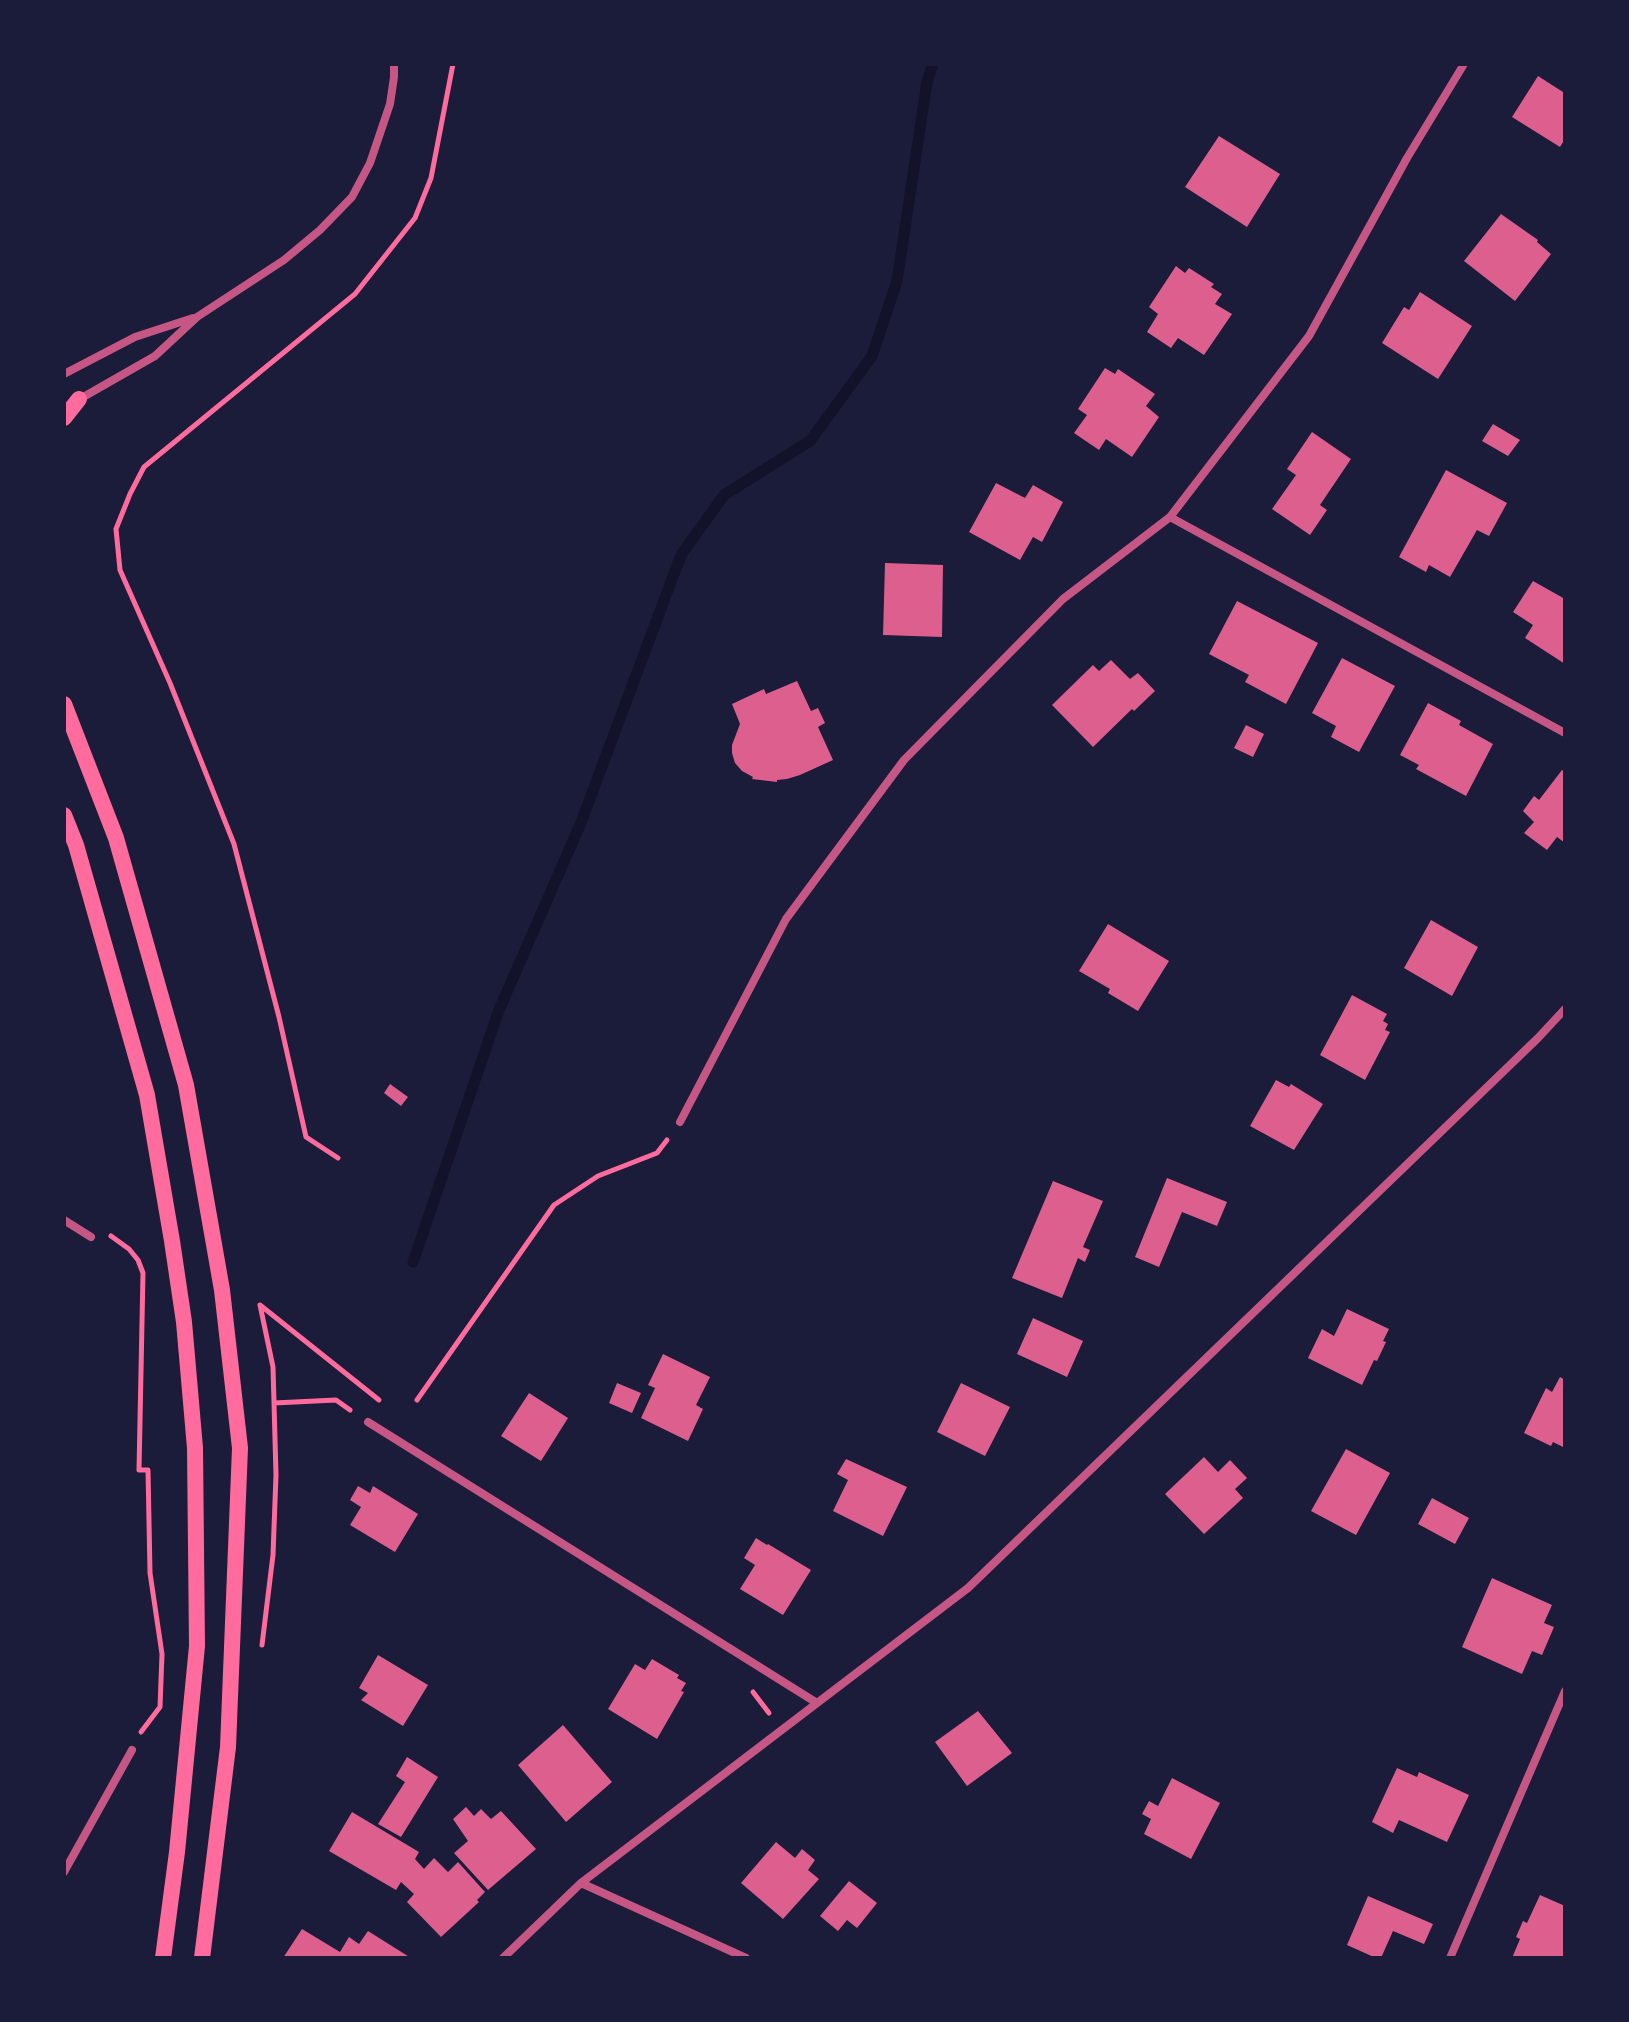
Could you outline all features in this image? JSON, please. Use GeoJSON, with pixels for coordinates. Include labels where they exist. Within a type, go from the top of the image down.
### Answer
{"type":"FeatureCollection","features":[{"type":"Feature","properties":{"kind":"main road"},"geometry":{"type":"LineString","coordinates":[[64,418],[79,399]]}},
{"type":"Feature","properties":{"kind":"main road"},"geometry":{"type":"LineString","coordinates":[[64,704],[116,838],[186,1085],[222,1290],[240,1448],[228,1747],[202,1958]]}},
{"type":"Feature","properties":{"kind":"main road"},"geometry":{"type":"LineString","coordinates":[[64,815],[76,845],[147,1095],[184,1322],[195,1448],[197,1646],[177,1852],[163,1958]]}},
{"type":"Feature","properties":{"kind":"street"},"geometry":{"type":"LineString","coordinates":[[64,409],[155,356],[197,317],[284,260],[320,230],[352,197],[370,163],[390,104],[394,64]]}},
{"type":"Feature","properties":{"kind":"street"},"geometry":{"type":"LineString","coordinates":[[680,1122],[786,919],[904,760],[1063,599],[1170,517],[1309,336],[1407,158],[1464,64]]}},
{"type":"Feature","properties":{"kind":"street"},"geometry":{"type":"LineString","coordinates":[[64,374],[135,337],[197,317]]}},
{"type":"Feature","properties":{"kind":"street"},"geometry":{"type":"LineString","coordinates":[[1170,517],[1565,733]]}},
{"type":"Feature","properties":{"kind":"street"},"geometry":{"type":"LineString","coordinates":[[503,1958],[581,1883],[968,1588],[1565,1009]]}},
{"type":"Feature","properties":{"kind":"street"},"geometry":{"type":"LineString","coordinates":[[66,1222],[91,1237]]}},
{"type":"Feature","properties":{"kind":"street"},"geometry":{"type":"LineString","coordinates":[[368,1422],[817,1703]]}},
{"type":"Feature","properties":{"kind":"street"},"geometry":{"type":"LineString","coordinates":[[1450,1958],[1565,1691]]}},
{"type":"Feature","properties":{"kind":"street"},"geometry":{"type":"LineString","coordinates":[[64,1872],[132,1750]]}},
{"type":"Feature","properties":{"kind":"street"},"geometry":{"type":"LineString","coordinates":[[581,1883],[746,1958]]}},
{"type":"Feature","properties":{"kind":"path"},"geometry":{"type":"LineString","coordinates":[[338,1158],[306,1137],[234,844],[170,683],[120,570],[116,529],[144,467],[355,294],[415,218],[431,178],[453,64]]}},
{"type":"Feature","properties":{"kind":"path"},"geometry":{"type":"LineString","coordinates":[[417,1400],[554,1205],[598,1176],[657,1153],[680,1122]]}},
{"type":"Feature","properties":{"kind":"path"},"geometry":{"type":"LineString","coordinates":[[66,1222],[89,1225],[113,1237],[129,1249],[143,1273],[139,1470],[148,1470],[150,1573],[162,1654],[160,1707],[141,1730],[132,1750]]}},
{"type":"Feature","properties":{"kind":"path"},"geometry":{"type":"LineString","coordinates":[[261,1653],[273,1555],[276,1475],[273,1367],[260,1305],[381,1402]]}},
{"type":"Feature","properties":{"kind":"path"},"geometry":{"type":"LineString","coordinates":[[274,1403],[336,1400]]}},
{"type":"Feature","properties":{"kind":"building"},"geometry":{"type":"Polygon","coordinates":[[[1538,76],[1563,92],[1565,88],[1565,139],[1560,147],[1512,117],[1538,76]]]}},
{"type":"Feature","properties":{"kind":"building"},"geometry":{"type":"Polygon","coordinates":[[[1219,136],[1280,174],[1247,227],[1185,187],[1219,136]]]}},
{"type":"Feature","properties":{"kind":"building"},"geometry":{"type":"Polygon","coordinates":[[[1501,214],[1538,240],[1551,254],[1515,301],[1464,261],[1501,214]]]}},
{"type":"Feature","properties":{"kind":"building"},"geometry":{"type":"Polygon","coordinates":[[[1176,266],[1185,273],[1189,268],[1214,284],[1211,287],[1222,294],[1215,304],[1232,314],[1204,355],[1178,338],[1171,348],[1147,332],[1158,314],[1149,307],[1176,266]]]}},
{"type":"Feature","properties":{"kind":"building"},"geometry":{"type":"Polygon","coordinates":[[[1420,292],[1472,326],[1438,379],[1382,343],[1404,307],[1409,310],[1420,292]]]}},
{"type":"Feature","properties":{"kind":"building"},"geometry":{"type":"Polygon","coordinates":[[[1105,368],[1115,374],[1118,369],[1155,394],[1146,406],[1159,417],[1132,457],[1106,439],[1099,450],[1074,433],[1087,415],[1078,409],[1105,368]]]}},
{"type":"Feature","properties":{"kind":"building"},"geometry":{"type":"Polygon","coordinates":[[[1493,424],[1520,440],[1508,456],[1482,441],[1493,424]]]}},
{"type":"Feature","properties":{"kind":"building"},"geometry":{"type":"Polygon","coordinates":[[[1312,432],[1351,459],[1320,505],[1327,510],[1310,535],[1272,509],[1296,475],[1287,469],[1312,432]]]}},
{"type":"Feature","properties":{"kind":"building"},"geometry":{"type":"Polygon","coordinates":[[[1446,470],[1507,503],[1489,536],[1477,530],[1450,577],[1429,565],[1426,572],[1399,557],[1446,470]]]}},
{"type":"Feature","properties":{"kind":"building"},"geometry":{"type":"Polygon","coordinates":[[[996,483],[1025,498],[1033,485],[1063,502],[1042,542],[1033,537],[1020,560],[969,532],[996,483]]]}},
{"type":"Feature","properties":{"kind":"building"},"geometry":{"type":"Polygon","coordinates":[[[885,563],[943,565],[942,637],[883,635],[885,563]]]}},
{"type":"Feature","properties":{"kind":"building"},"geometry":{"type":"Polygon","coordinates":[[[1533,581],[1565,599],[1565,664],[1525,638],[1533,625],[1513,612],[1533,581]]]}},
{"type":"Feature","properties":{"kind":"building"},"geometry":{"type":"Polygon","coordinates":[[[1237,601],[1318,643],[1286,704],[1245,682],[1249,675],[1209,654],[1237,601]]]}},
{"type":"Feature","properties":{"kind":"building"},"geometry":{"type":"Polygon","coordinates":[[[1342,658],[1395,686],[1359,752],[1331,737],[1336,726],[1312,713],[1342,658]]]}},
{"type":"Feature","properties":{"kind":"building"},"geometry":{"type":"Polygon","coordinates":[[[1111,660],[1130,679],[1138,673],[1155,691],[1093,747],[1052,705],[1093,665],[1099,671],[1111,660]]]}},
{"type":"Feature","properties":{"kind":"building"},"geometry":{"type":"Polygon","coordinates":[[[797,681],[811,711],[818,708],[825,723],[818,727],[833,760],[777,782],[752,779],[735,763],[732,753],[740,724],[732,704],[764,689],[766,694],[797,681]]]}},
{"type":"Feature","properties":{"kind":"building"},"geometry":{"type":"Polygon","coordinates":[[[1428,703],[1493,744],[1466,796],[1416,769],[1419,765],[1400,755],[1428,703]]]}},
{"type":"Feature","properties":{"kind":"building"},"geometry":{"type":"Polygon","coordinates":[[[1246,725],[1264,734],[1253,757],[1234,748],[1246,725]]]}},
{"type":"Feature","properties":{"kind":"building"},"geometry":{"type":"Polygon","coordinates":[[[1562,770],[1565,772],[1565,843],[1557,837],[1547,850],[1524,833],[1534,822],[1523,811],[1534,796],[1539,800],[1562,770]]]}},
{"type":"Feature","properties":{"kind":"building"},"geometry":{"type":"Polygon","coordinates":[[[1431,920],[1478,947],[1452,996],[1404,968],[1431,920]]]}},
{"type":"Feature","properties":{"kind":"building"},"geometry":{"type":"Polygon","coordinates":[[[1108,924],[1169,961],[1138,1011],[1108,993],[1110,989],[1079,971],[1108,924]]]}},
{"type":"Feature","properties":{"kind":"building"},"geometry":{"type":"Polygon","coordinates":[[[1352,995],[1387,1014],[1383,1021],[1388,1024],[1385,1030],[1390,1032],[1365,1080],[1320,1055],[1352,995]]]}},
{"type":"Feature","properties":{"kind":"building"},"geometry":{"type":"Polygon","coordinates":[[[1276,1080],[1289,1087],[1291,1084],[1323,1104],[1294,1150],[1250,1126],[1276,1080]]]}},
{"type":"Feature","properties":{"kind":"building"},"geometry":{"type":"Polygon","coordinates":[[[390,1084],[408,1097],[401,1106],[384,1093],[390,1084]]]}},
{"type":"Feature","properties":{"kind":"building"},"geometry":{"type":"Polygon","coordinates":[[[1167,1178],[1227,1202],[1217,1226],[1182,1212],[1159,1267],[1135,1257],[1167,1178]]]}},
{"type":"Feature","properties":{"kind":"building"},"geometry":{"type":"Polygon","coordinates":[[[1053,1181],[1103,1201],[1083,1247],[1090,1250],[1085,1262],[1078,1258],[1062,1298],[1012,1278],[1053,1181]]]}},
{"type":"Feature","properties":{"kind":"building"},"geometry":{"type":"Polygon","coordinates":[[[1347,1309],[1389,1329],[1377,1361],[1374,1360],[1362,1385],[1308,1358],[1322,1329],[1334,1336],[1347,1309]]]}},
{"type":"Feature","properties":{"kind":"building"},"geometry":{"type":"Polygon","coordinates":[[[1033,1318],[1083,1341],[1067,1377],[1017,1354],[1033,1318]]]}},
{"type":"Feature","properties":{"kind":"building"},"geometry":{"type":"Polygon","coordinates":[[[663,1354],[710,1377],[696,1405],[703,1409],[688,1441],[641,1418],[655,1388],[648,1385],[663,1354]]]}},
{"type":"Feature","properties":{"kind":"building"},"geometry":{"type":"Polygon","coordinates":[[[1560,1377],[1565,1380],[1563,1447],[1553,1442],[1551,1446],[1524,1433],[1546,1388],[1552,1392],[1560,1377]]]}},
{"type":"Feature","properties":{"kind":"building"},"geometry":{"type":"Polygon","coordinates":[[[617,1383],[641,1393],[632,1413],[609,1403],[617,1383]]]}},
{"type":"Feature","properties":{"kind":"building"},"geometry":{"type":"Polygon","coordinates":[[[961,1383],[1010,1407],[985,1456],[937,1432],[961,1383]]]}},
{"type":"Feature","properties":{"kind":"building"},"geometry":{"type":"Polygon","coordinates":[[[529,1393],[568,1418],[541,1461],[501,1436],[529,1393]]]}},
{"type":"Feature","properties":{"kind":"building"},"geometry":{"type":"Polygon","coordinates":[[[1346,1449],[1390,1473],[1356,1535],[1311,1511],[1346,1449]]]}},
{"type":"Feature","properties":{"kind":"building"},"geometry":{"type":"Polygon","coordinates":[[[1204,1457],[1218,1472],[1230,1460],[1247,1478],[1235,1489],[1243,1498],[1204,1534],[1165,1494],[1204,1457]]]}},
{"type":"Feature","properties":{"kind":"building"},"geometry":{"type":"Polygon","coordinates":[[[846,1459],[907,1487],[883,1536],[833,1511],[848,1480],[837,1474],[846,1459]]]}},
{"type":"Feature","properties":{"kind":"building"},"geometry":{"type":"Polygon","coordinates":[[[358,1486],[370,1493],[373,1486],[418,1514],[395,1552],[350,1525],[361,1507],[350,1500],[358,1486]]]}},
{"type":"Feature","properties":{"kind":"building"},"geometry":{"type":"Polygon","coordinates":[[[1432,1498],[1469,1518],[1455,1544],[1418,1524],[1432,1498]]]}},
{"type":"Feature","properties":{"kind":"building"},"geometry":{"type":"Polygon","coordinates":[[[756,1538],[811,1570],[783,1615],[740,1589],[755,1565],[744,1558],[756,1538]]]}},
{"type":"Feature","properties":{"kind":"building"},"geometry":{"type":"Polygon","coordinates":[[[1492,1578],[1552,1605],[1544,1623],[1554,1627],[1542,1655],[1532,1651],[1522,1674],[1462,1647],[1492,1578]]]}},
{"type":"Feature","properties":{"kind":"building"},"geometry":{"type":"Polygon","coordinates":[[[378,1655],[428,1685],[403,1726],[361,1700],[368,1693],[359,1688],[378,1655]]]}},
{"type":"Feature","properties":{"kind":"building"},"geometry":{"type":"Polygon","coordinates":[[[652,1659],[679,1675],[677,1678],[686,1683],[657,1739],[608,1709],[635,1664],[645,1670],[652,1659]]]}},
{"type":"Feature","properties":{"kind":"building"},"geometry":{"type":"Polygon","coordinates":[[[978,1711],[1012,1753],[967,1786],[935,1742],[978,1711]]]}},
{"type":"Feature","properties":{"kind":"building"},"geometry":{"type":"Polygon","coordinates":[[[563,1725],[612,1782],[566,1822],[518,1765],[563,1725]]]}},
{"type":"Feature","properties":{"kind":"building"},"geometry":{"type":"Polygon","coordinates":[[[407,1757],[438,1777],[401,1837],[378,1824],[405,1782],[396,1776],[407,1757]]]}},
{"type":"Feature","properties":{"kind":"building"},"geometry":{"type":"Polygon","coordinates":[[[1397,1768],[1417,1777],[1419,1772],[1469,1795],[1447,1842],[1399,1820],[1393,1833],[1372,1822],[1397,1768]]]}},
{"type":"Feature","properties":{"kind":"building"},"geometry":{"type":"Polygon","coordinates":[[[1172,1778],[1220,1803],[1191,1859],[1144,1834],[1151,1819],[1142,1814],[1149,1801],[1158,1806],[1172,1778]]]}},
{"type":"Feature","properties":{"kind":"building"},"geometry":{"type":"Polygon","coordinates":[[[466,1807],[474,1816],[481,1809],[491,1819],[501,1811],[536,1849],[488,1890],[454,1853],[468,1841],[453,1819],[466,1807]]]}},
{"type":"Feature","properties":{"kind":"building"},"geometry":{"type":"Polygon","coordinates":[[[352,1812],[419,1852],[415,1859],[424,1869],[434,1858],[448,1872],[458,1862],[485,1892],[477,1900],[479,1902],[441,1937],[407,1902],[414,1894],[401,1882],[396,1890],[329,1851],[352,1812]]]}},
{"type":"Feature","properties":{"kind":"building"},"geometry":{"type":"Polygon","coordinates":[[[776,1842],[795,1858],[802,1849],[815,1860],[808,1870],[819,1879],[783,1919],[741,1883],[776,1842]]]}},
{"type":"Feature","properties":{"kind":"building"},"geometry":{"type":"Polygon","coordinates":[[[849,1881],[877,1903],[857,1928],[847,1920],[838,1931],[820,1916],[849,1881]]]}},
{"type":"Feature","properties":{"kind":"building"},"geometry":{"type":"Polygon","coordinates":[[[1540,1895],[1565,1906],[1565,1958],[1512,1958],[1523,1921],[1527,1923],[1540,1895]]]}},
{"type":"Feature","properties":{"kind":"building"},"geometry":{"type":"Polygon","coordinates":[[[1368,1896],[1433,1924],[1424,1944],[1393,1931],[1381,1958],[1347,1945],[1368,1896]]]}},
{"type":"Feature","properties":{"kind":"building"},"geometry":{"type":"Polygon","coordinates":[[[302,1929],[340,1952],[349,1937],[359,1944],[368,1931],[411,1958],[283,1958],[302,1929]]]}},
{"type":"Feature","properties":{"kind":"waterway"},"geometry":{"type":"LineString","coordinates":[[413,1262],[499,1010],[580,825],[681,555],[724,495],[810,441],[872,356],[897,281],[927,82],[933,64]]}}]}
